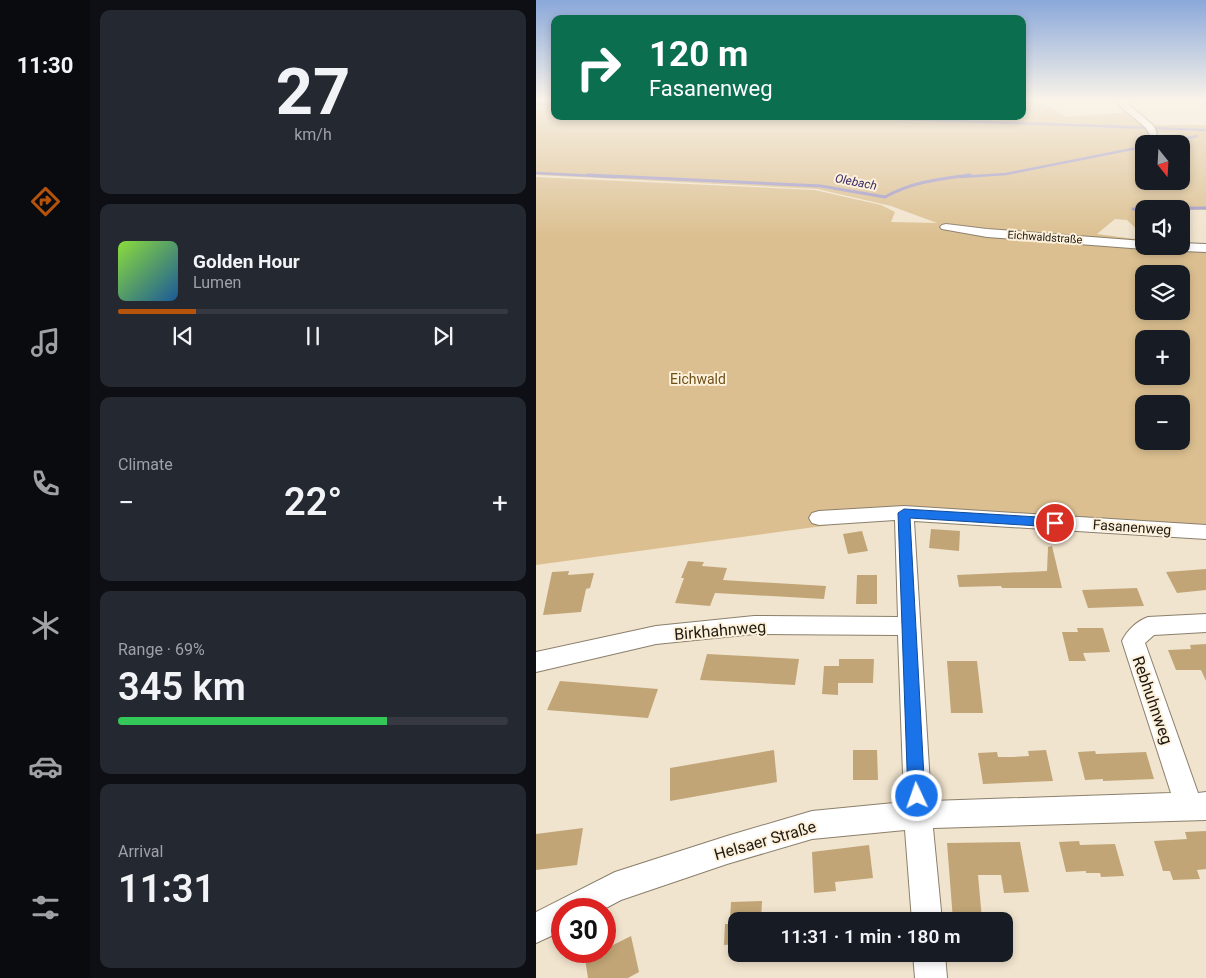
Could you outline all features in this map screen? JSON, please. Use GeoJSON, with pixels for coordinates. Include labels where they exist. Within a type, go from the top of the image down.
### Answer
{"type":"FeatureCollection","features":[{"type":"Feature","properties":{"kind":"street","name":"Eichwaldstraße"},"geometry":{"type":"LineString","coordinates":[[946,228],[1135,244]]}},
{"type":"Feature","properties":{"kind":"street"},"geometry":{"type":"LineString","coordinates":[[1190,247],[1206,248]]}},
{"type":"Feature","properties":{"kind":"street"},"geometry":{"type":"LineString","coordinates":[[904,513],[918,815],[926,912]]}},
{"type":"Feature","properties":{"kind":"street","name":"Fasanenweg"},"geometry":{"type":"LineString","coordinates":[[819,518],[904,513],[1206,532]]}},
{"type":"Feature","properties":{"kind":"street","name":"Rebhuhnweg"},"geometry":{"type":"LineString","coordinates":[[1198,806],[1132,641],[1148,626],[1206,623]]}},
{"type":"Feature","properties":{"kind":"street","name":"Birkhahnweg"},"geometry":{"type":"LineString","coordinates":[[536,662],[656,635],[754,625],[908,626]]}},
{"type":"Feature","properties":{"kind":"street","name":"Helsaer Straße"},"geometry":{"type":"LineString","coordinates":[[594,898],[616,886],[812,825],[918,815],[1198,806]]}},
{"type":"Feature","properties":{"kind":"street"},"geometry":{"type":"LineString","coordinates":[[536,928],[551,920]]}},
{"type":"Feature","properties":{"kind":"street"},"geometry":{"type":"LineString","coordinates":[[930,962],[932,978]]}},
{"type":"Feature","properties":{"kind":"green space","name":"Eichwald"},"geometry":{"type":"Polygon","coordinates":[[[536,146],[1135,146],[1135,190],[1190,190],[1190,146],[1206,146],[1206,210],[1190,210],[1190,200],[1135,200],[1135,228],[1127,220],[1115,219],[1097,234],[1135,239],[1135,255],[1190,255],[1190,245],[1206,245],[1206,535],[896,516],[536,565],[536,177],[815,190],[881,205],[895,212],[891,222],[937,223],[891,206],[817,189],[536,175],[536,146]]]}},
{"type":"Feature","properties":{"kind":"building"},"geometry":{"type":"Polygon","coordinates":[[[931,529],[960,531],[959,551],[929,548],[931,529]]]}},
{"type":"Feature","properties":{"kind":"building"},"geometry":{"type":"Polygon","coordinates":[[[862,531],[868,551],[848,554],[843,534],[862,531]]]}},
{"type":"Feature","properties":{"kind":"building"},"geometry":{"type":"Polygon","coordinates":[[[1052,546],[1062,588],[959,587],[957,575],[1047,571],[1048,547],[1052,546]]]}},
{"type":"Feature","properties":{"kind":"building"},"geometry":{"type":"Polygon","coordinates":[[[688,561],[704,562],[702,566],[727,568],[723,580],[826,586],[824,599],[715,593],[710,606],[675,603],[684,578],[681,578],[688,561]]]}},
{"type":"Feature","properties":{"kind":"building"},"geometry":{"type":"Polygon","coordinates":[[[1206,569],[1206,590],[1177,593],[1166,572],[1206,569]]]}},
{"type":"Feature","properties":{"kind":"building"},"geometry":{"type":"Polygon","coordinates":[[[569,571],[568,575],[594,573],[590,588],[586,589],[581,612],[543,615],[552,572],[569,571]]]}},
{"type":"Feature","properties":{"kind":"building"},"geometry":{"type":"Polygon","coordinates":[[[857,575],[877,575],[877,604],[856,604],[857,575]]]}},
{"type":"Feature","properties":{"kind":"building"},"geometry":{"type":"Polygon","coordinates":[[[1137,588],[1144,606],[1088,608],[1082,590],[1137,588]]]}},
{"type":"Feature","properties":{"kind":"building"},"geometry":{"type":"Polygon","coordinates":[[[1077,628],[1103,628],[1110,652],[1083,653],[1086,661],[1069,661],[1062,632],[1078,632],[1077,628]]]}},
{"type":"Feature","properties":{"kind":"building"},"geometry":{"type":"Polygon","coordinates":[[[1206,644],[1206,681],[1201,670],[1176,670],[1168,650],[1191,649],[1190,645],[1206,644]]]}},
{"type":"Feature","properties":{"kind":"building"},"geometry":{"type":"Polygon","coordinates":[[[707,654],[799,659],[795,685],[700,680],[707,654]]]}},
{"type":"Feature","properties":{"kind":"building"},"geometry":{"type":"Polygon","coordinates":[[[839,659],[874,659],[873,683],[838,683],[838,695],[822,694],[824,666],[839,666],[839,659]]]}},
{"type":"Feature","properties":{"kind":"building"},"geometry":{"type":"Polygon","coordinates":[[[947,661],[977,661],[983,713],[951,713],[947,661]]]}},
{"type":"Feature","properties":{"kind":"building"},"geometry":{"type":"Polygon","coordinates":[[[560,681],[658,689],[648,718],[547,710],[560,681]]]}},
{"type":"Feature","properties":{"kind":"building"},"geometry":{"type":"Polygon","coordinates":[[[774,750],[777,782],[670,801],[670,768],[774,750]]]}},
{"type":"Feature","properties":{"kind":"building"},"geometry":{"type":"Polygon","coordinates":[[[853,750],[877,750],[878,780],[853,780],[853,750]]]}},
{"type":"Feature","properties":{"kind":"building"},"geometry":{"type":"Polygon","coordinates":[[[1046,750],[1053,781],[983,784],[978,753],[997,752],[998,757],[1013,757],[1029,756],[1028,751],[1046,750]]]}},
{"type":"Feature","properties":{"kind":"building"},"geometry":{"type":"Polygon","coordinates":[[[1095,751],[1096,754],[1146,752],[1154,779],[1085,780],[1078,752],[1095,751]]]}},
{"type":"Feature","properties":{"kind":"building"},"geometry":{"type":"Polygon","coordinates":[[[583,828],[577,865],[536,870],[536,834],[583,828]]]}},
{"type":"Feature","properties":{"kind":"building"},"geometry":{"type":"Polygon","coordinates":[[[1206,831],[1206,869],[1197,870],[1200,879],[1173,880],[1170,871],[1163,871],[1154,841],[1187,839],[1185,832],[1206,831]]]}},
{"type":"Feature","properties":{"kind":"building"},"geometry":{"type":"Polygon","coordinates":[[[1079,841],[1080,845],[1115,844],[1124,876],[1101,877],[1100,873],[1086,873],[1086,871],[1066,872],[1059,842],[1079,841]]]}},
{"type":"Feature","properties":{"kind":"building"},"geometry":{"type":"Polygon","coordinates":[[[1020,842],[1029,892],[1004,893],[1001,875],[978,875],[981,912],[952,912],[947,843],[1020,842]]]}},
{"type":"Feature","properties":{"kind":"building"},"geometry":{"type":"Polygon","coordinates":[[[869,845],[873,878],[835,882],[836,891],[814,893],[812,852],[869,845]]]}},
{"type":"Feature","properties":{"kind":"building"},"geometry":{"type":"Polygon","coordinates":[[[762,901],[761,912],[730,912],[731,902],[762,901]]]}},
{"type":"Feature","properties":{"kind":"building"},"geometry":{"type":"Polygon","coordinates":[[[725,924],[728,924],[728,945],[724,945],[725,924]]]}},
{"type":"Feature","properties":{"kind":"building"},"geometry":{"type":"Polygon","coordinates":[[[631,936],[639,972],[628,978],[588,978],[586,963],[616,963],[616,944],[631,936]]]}},
{"type":"Feature","properties":{"kind":"waterway","name":"Olebach"},"geometry":{"type":"LineString","coordinates":[[961,177],[1006,174],[1135,148]]}},
{"type":"Feature","properties":{"kind":"waterway","name":"Olebach"},"geometry":{"type":"LineString","coordinates":[[536,173],[616,177]]}},
{"type":"Feature","properties":{"kind":"waterway","name":"Olebach"},"geometry":{"type":"LineString","coordinates":[[588,175],[821,186],[885,197],[915,185],[970,175]]}},
{"type":"Feature","properties":{"kind":"waterway"},"geometry":{"type":"LineString","coordinates":[[1133,209],[1206,208]]}},
{"type":"Feature","properties":{"kind":"route"},"geometry":{"type":"LineString","coordinates":[[917,796],[904,513],[1055,523]]}}]}
